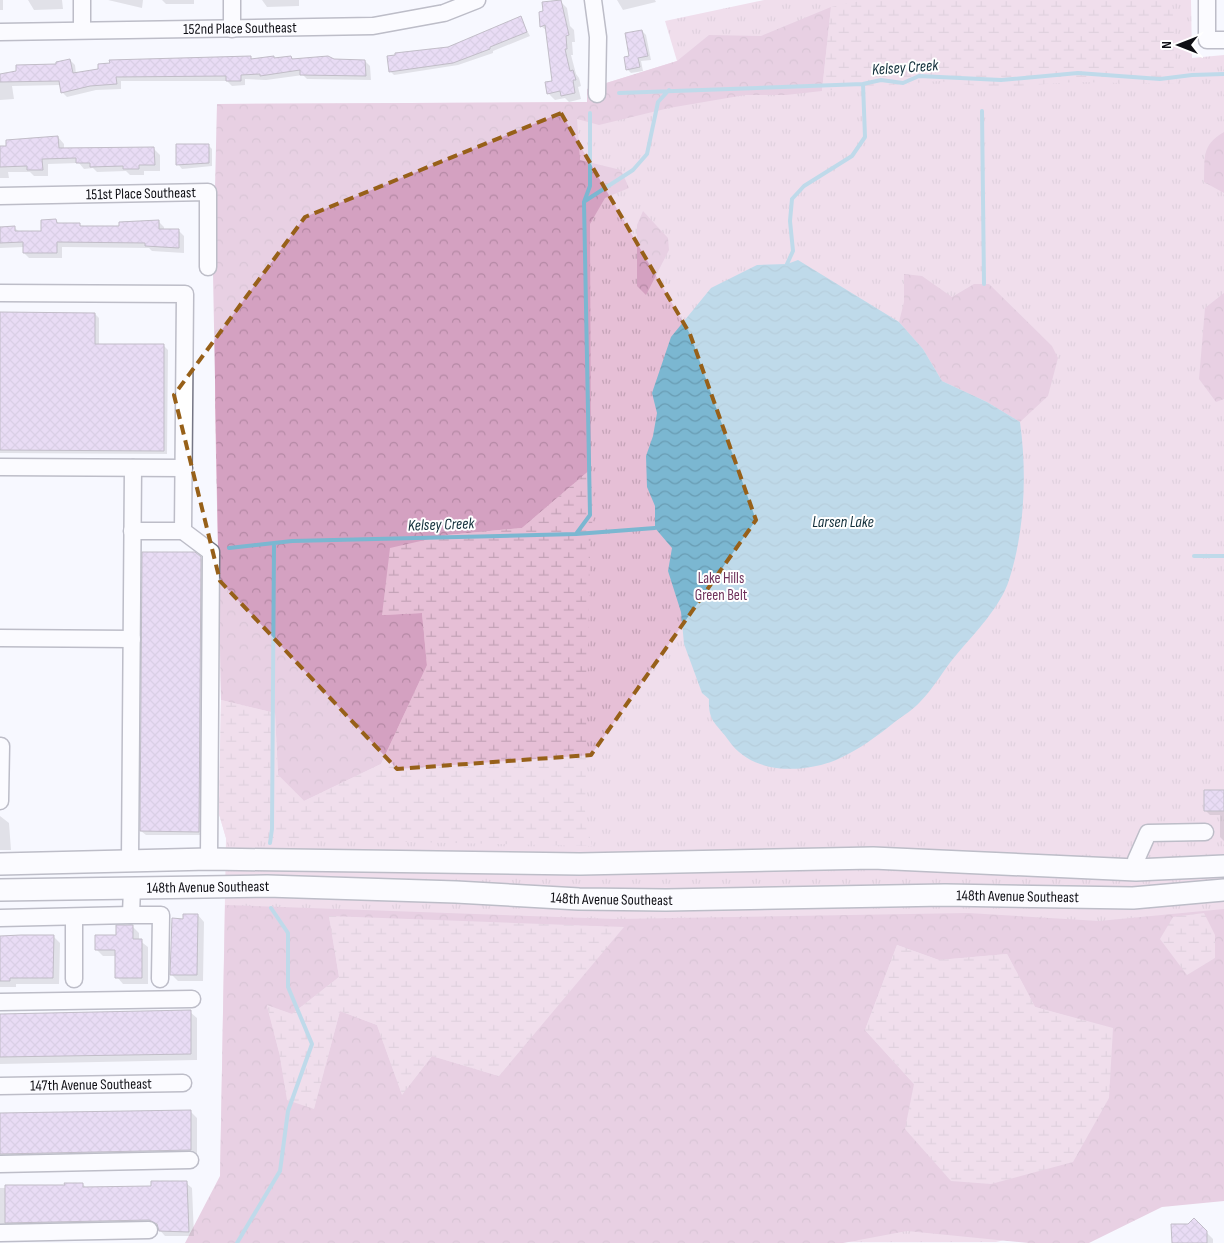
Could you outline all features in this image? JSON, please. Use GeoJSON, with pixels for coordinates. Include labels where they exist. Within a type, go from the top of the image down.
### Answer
{"type":"FeatureCollection","features":[{"type":"Feature","properties":{"kind":"main road","name":"148th Avenue Southeast"},"geometry":{"type":"LineString","coordinates":[[0,864],[209,859],[580,864],[873,858],[1136,870],[1224,866]]}},
{"type":"Feature","properties":{"kind":"main road"},"geometry":{"type":"LineString","coordinates":[[456,892],[472,887],[480,881],[481,873],[472,862]]}},
{"type":"Feature","properties":{"kind":"main road"},"geometry":{"type":"LineString","coordinates":[[945,895],[939,881],[941,872],[946,867],[974,862]]}},
{"type":"Feature","properties":{"kind":"main road","name":"148th Avenue Southeast"},"geometry":{"type":"LineString","coordinates":[[0,890],[267,886],[456,892],[579,899],[657,900],[945,895],[1133,898],[1224,890]]}},
{"type":"Feature","properties":{"kind":"street"},"geometry":{"type":"LineString","coordinates":[[82,0],[82,29]]}},
{"type":"Feature","properties":{"kind":"street"},"geometry":{"type":"LineString","coordinates":[[232,0],[232,29]]}},
{"type":"Feature","properties":{"kind":"street","name":"152nd Place Southeast"},"geometry":{"type":"LineString","coordinates":[[0,32],[82,29],[232,29],[372,26],[444,13],[476,0]]}},
{"type":"Feature","properties":{"kind":"street"},"geometry":{"type":"LineString","coordinates":[[594,0],[598,37],[596,94]]}},
{"type":"Feature","properties":{"kind":"street"},"geometry":{"type":"LineString","coordinates":[[1207,0],[1207,40],[1224,40]]}},
{"type":"Feature","properties":{"kind":"street","name":"151st Place Southeast"},"geometry":{"type":"LineString","coordinates":[[0,196],[208,192],[208,267]]}},
{"type":"Feature","properties":{"kind":"street"},"geometry":{"type":"LineString","coordinates":[[0,293],[185,294],[183,531]]}},
{"type":"Feature","properties":{"kind":"street"},"geometry":{"type":"LineString","coordinates":[[0,467],[184,468]]}},
{"type":"Feature","properties":{"kind":"street"},"geometry":{"type":"LineString","coordinates":[[130,861],[133,468]]}},
{"type":"Feature","properties":{"kind":"street"},"geometry":{"type":"LineString","coordinates":[[132,530],[183,531],[211,552],[209,859]]}},
{"type":"Feature","properties":{"kind":"street"},"geometry":{"type":"LineString","coordinates":[[0,638],[132,639]]}},
{"type":"Feature","properties":{"kind":"street"},"geometry":{"type":"LineString","coordinates":[[0,801],[1,746]]}},
{"type":"Feature","properties":{"kind":"street"},"geometry":{"type":"LineString","coordinates":[[1136,870],[1136,860],[1148,833],[1205,832]]}},
{"type":"Feature","properties":{"kind":"street"},"geometry":{"type":"LineString","coordinates":[[131,915],[132,887]]}},
{"type":"Feature","properties":{"kind":"street"},"geometry":{"type":"LineString","coordinates":[[0,918],[161,915],[160,979]]}},
{"type":"Feature","properties":{"kind":"street"},"geometry":{"type":"LineString","coordinates":[[74,917],[74,979]]}},
{"type":"Feature","properties":{"kind":"street"},"geometry":{"type":"LineString","coordinates":[[0,1002],[192,999]]}},
{"type":"Feature","properties":{"kind":"street","name":"147th Avenue Southeast"},"geometry":{"type":"LineString","coordinates":[[0,1086],[183,1083]]}},
{"type":"Feature","properties":{"kind":"street"},"geometry":{"type":"LineString","coordinates":[[0,1164],[190,1160]]}},
{"type":"Feature","properties":{"kind":"street"},"geometry":{"type":"LineString","coordinates":[[0,1232],[149,1230]]}},
{"type":"Feature","properties":{"kind":"highlighted area"},"geometry":{"type":"Polygon","coordinates":[[[561,113],[690,334],[756,520],[591,755],[397,769],[220,581],[174,395],[305,217],[561,113]]]}},
{"type":"Feature","properties":{"kind":"green space","name":"Lake Hills Green Belt"},"geometry":{"type":"Polygon","coordinates":[[[764,0],[1191,0],[1192,58],[1224,55],[1224,1199],[1163,1203],[996,1242],[219,1243],[226,838],[219,814],[221,700],[215,407],[217,104],[587,102],[587,89],[677,61],[665,21],[764,0]]]}},
{"type":"Feature","properties":{"kind":"green space"},"geometry":{"type":"Polygon","coordinates":[[[865,0],[1172,0],[1177,84],[1074,82],[992,88],[939,81],[822,91],[831,7],[865,0]]]}},
{"type":"Feature","properties":{"kind":"green space"},"geometry":{"type":"Polygon","coordinates":[[[831,7],[822,91],[786,95],[745,95],[669,108],[599,125],[577,119],[580,160],[621,170],[629,188],[605,198],[590,224],[591,469],[522,528],[447,535],[382,615],[422,613],[427,665],[381,764],[304,801],[278,775],[275,713],[221,700],[213,273],[217,104],[587,102],[587,89],[677,61],[709,35],[761,36],[831,7]]]}},
{"type":"Feature","properties":{"kind":"green space"},"geometry":{"type":"Polygon","coordinates":[[[1224,132],[1224,193],[1204,182],[1205,159],[1208,147],[1211,142],[1224,132]]]}},
{"type":"Feature","properties":{"kind":"green space"},"geometry":{"type":"Polygon","coordinates":[[[643,211],[668,238],[669,250],[646,295],[637,286],[637,225],[643,211]]]}},
{"type":"Feature","properties":{"kind":"green space"},"geometry":{"type":"Polygon","coordinates":[[[904,274],[922,276],[952,297],[974,284],[989,284],[1052,346],[1058,358],[1048,396],[1020,422],[987,402],[942,381],[923,349],[899,322],[904,302],[904,274]]]}},
{"type":"Feature","properties":{"kind":"green space"},"geometry":{"type":"Polygon","coordinates":[[[1224,293],[1224,399],[1216,402],[1199,379],[1205,308],[1224,293]]]}},
{"type":"Feature","properties":{"kind":"green space"},"geometry":{"type":"Polygon","coordinates":[[[591,469],[593,514],[590,545],[585,818],[592,846],[226,838],[219,814],[221,700],[275,713],[278,775],[304,801],[381,764],[427,666],[422,613],[382,615],[390,548],[447,535],[522,528],[591,469]]]}},
{"type":"Feature","properties":{"kind":"green space"},"geometry":{"type":"Polygon","coordinates":[[[225,905],[616,919],[968,913],[1099,921],[1224,909],[1224,1201],[1162,1207],[1089,1243],[1029,1243],[907,1231],[843,1243],[185,1243],[220,1176],[225,905]],[[329,916],[339,977],[292,1014],[267,1006],[279,1052],[314,1108],[340,1011],[377,1025],[402,1094],[432,1056],[499,1076],[329,916]],[[897,945],[865,1030],[914,1084],[1113,1029],[1035,1007],[1007,954],[939,960],[897,945]]]}},
{"type":"Feature","properties":{"kind":"green space"},"geometry":{"type":"Polygon","coordinates":[[[1204,913],[1215,935],[1215,958],[1187,975],[1160,939],[1173,917],[1204,913]]]}},
{"type":"Feature","properties":{"kind":"green space"},"geometry":{"type":"Polygon","coordinates":[[[329,916],[624,927],[499,1076],[432,1056],[402,1095],[377,1025],[340,1011],[314,1109],[287,1100],[279,1052],[267,1005],[292,1014],[339,977],[329,916]]]}},
{"type":"Feature","properties":{"kind":"green space"},"geometry":{"type":"Polygon","coordinates":[[[897,945],[939,960],[1007,954],[1035,1007],[1113,1028],[1109,1098],[1073,1162],[991,1184],[951,1181],[905,1129],[914,1084],[865,1030],[897,945]]]}},
{"type":"Feature","properties":{"kind":"water","name":"Larsen Lake"},"geometry":{"type":"Polygon","coordinates":[[[798,260],[899,322],[923,349],[942,381],[987,402],[1020,422],[1024,481],[1018,541],[1005,590],[987,619],[952,660],[930,691],[912,710],[852,752],[822,765],[793,769],[764,765],[751,760],[739,752],[712,718],[709,699],[702,693],[684,644],[681,612],[668,571],[672,548],[655,528],[655,506],[647,487],[646,456],[653,436],[657,413],[652,393],[671,337],[711,288],[757,265],[787,264],[798,260]]]}},
{"type":"Feature","properties":{"kind":"building"},"geometry":{"type":"Polygon","coordinates":[[[561,0],[569,35],[566,36],[567,49],[565,49],[570,71],[573,70],[576,80],[573,80],[575,93],[561,96],[560,91],[547,94],[545,82],[552,81],[545,25],[540,27],[539,12],[543,11],[542,2],[561,0]]]}},
{"type":"Feature","properties":{"kind":"building"},"geometry":{"type":"Polygon","coordinates":[[[521,16],[527,32],[490,47],[490,49],[453,63],[389,72],[387,56],[395,55],[395,53],[448,47],[521,16]]]}},
{"type":"Feature","properties":{"kind":"building"},"geometry":{"type":"Polygon","coordinates":[[[642,30],[648,56],[638,58],[640,67],[626,70],[624,57],[629,56],[625,33],[642,30]]]}},
{"type":"Feature","properties":{"kind":"building"},"geometry":{"type":"Polygon","coordinates":[[[251,56],[251,59],[274,56],[274,58],[291,56],[292,59],[328,56],[334,59],[365,60],[366,76],[300,75],[300,70],[260,76],[260,74],[241,75],[241,81],[226,81],[226,76],[116,77],[117,84],[90,86],[61,93],[59,81],[0,82],[0,74],[16,71],[16,65],[56,64],[56,62],[70,59],[73,73],[98,69],[98,64],[110,63],[109,60],[251,56]]]}},
{"type":"Feature","properties":{"kind":"building"},"geometry":{"type":"Polygon","coordinates":[[[58,136],[59,148],[154,147],[155,165],[139,165],[139,169],[123,169],[123,166],[90,167],[90,163],[76,163],[76,158],[42,159],[43,170],[27,170],[27,166],[0,167],[0,146],[6,146],[6,140],[58,136]]]}},
{"type":"Feature","properties":{"kind":"building"},"geometry":{"type":"Polygon","coordinates":[[[176,144],[209,144],[209,163],[176,165],[176,144]]]}},
{"type":"Feature","properties":{"kind":"building"},"geometry":{"type":"Polygon","coordinates":[[[56,219],[57,223],[80,223],[80,226],[119,226],[119,222],[159,220],[159,229],[179,229],[179,248],[145,246],[145,243],[57,242],[57,253],[23,253],[23,242],[0,243],[0,227],[15,226],[15,231],[41,231],[41,220],[56,219]]]}},
{"type":"Feature","properties":{"kind":"building"},"geometry":{"type":"Polygon","coordinates":[[[0,312],[95,313],[95,344],[164,344],[164,451],[0,450],[0,312]]]}},
{"type":"Feature","properties":{"kind":"building"},"geometry":{"type":"Polygon","coordinates":[[[142,552],[195,552],[201,557],[199,832],[140,831],[142,552]]]}},
{"type":"Feature","properties":{"kind":"building"},"geometry":{"type":"Polygon","coordinates":[[[1204,790],[1224,790],[1224,811],[1204,811],[1204,790]]]}},
{"type":"Feature","properties":{"kind":"building"},"geometry":{"type":"Polygon","coordinates":[[[183,914],[198,914],[197,975],[170,975],[172,918],[183,919],[183,914]]]}},
{"type":"Feature","properties":{"kind":"building"},"geometry":{"type":"Polygon","coordinates":[[[116,925],[133,925],[133,939],[142,939],[142,978],[115,978],[115,950],[95,950],[95,935],[116,935],[116,925]]]}},
{"type":"Feature","properties":{"kind":"building"},"geometry":{"type":"Polygon","coordinates":[[[54,935],[53,978],[10,978],[10,981],[0,981],[0,936],[54,935]]]}},
{"type":"Feature","properties":{"kind":"building"},"geometry":{"type":"Polygon","coordinates":[[[191,1010],[191,1054],[0,1057],[0,1014],[191,1010]]]}},
{"type":"Feature","properties":{"kind":"building"},"geometry":{"type":"Polygon","coordinates":[[[191,1110],[191,1150],[0,1154],[0,1113],[191,1110]]]}},
{"type":"Feature","properties":{"kind":"building"},"geometry":{"type":"Polygon","coordinates":[[[151,1181],[187,1181],[189,1232],[159,1231],[157,1224],[149,1220],[5,1223],[5,1185],[65,1185],[64,1183],[83,1183],[83,1187],[151,1186],[151,1181]]]}},
{"type":"Feature","properties":{"kind":"building"},"geometry":{"type":"Polygon","coordinates":[[[1194,1218],[1207,1231],[1207,1243],[1172,1243],[1171,1224],[1188,1224],[1194,1218]]]}},
{"type":"Feature","properties":{"kind":"waterway","name":"Kelsey Creek"},"geometry":{"type":"LineString","coordinates":[[787,264],[793,251],[790,221],[792,199],[804,186],[852,156],[865,137],[863,84],[881,80],[903,83],[919,76],[1001,80],[1078,73],[1160,79],[1224,74]]}},
{"type":"Feature","properties":{"kind":"waterway"},"geometry":{"type":"LineString","coordinates":[[619,93],[863,84]]}},
{"type":"Feature","properties":{"kind":"waterway"},"geometry":{"type":"LineString","coordinates":[[585,201],[633,170],[647,154],[658,102],[669,90]]}},
{"type":"Feature","properties":{"kind":"waterway"},"geometry":{"type":"LineString","coordinates":[[982,111],[984,284]]}},
{"type":"Feature","properties":{"kind":"waterway"},"geometry":{"type":"LineString","coordinates":[[576,534],[590,515],[584,202],[590,186],[590,113]]}},
{"type":"Feature","properties":{"kind":"waterway","name":"Kelsey Creek"},"geometry":{"type":"LineString","coordinates":[[229,548],[292,541],[576,534],[655,528]]}},
{"type":"Feature","properties":{"kind":"waterway"},"geometry":{"type":"LineString","coordinates":[[270,843],[272,829],[274,544]]}},
{"type":"Feature","properties":{"kind":"waterway"},"geometry":{"type":"LineString","coordinates":[[1194,556],[1224,556]]}},
{"type":"Feature","properties":{"kind":"waterway"},"geometry":{"type":"LineString","coordinates":[[237,1243],[280,1171],[288,1111],[312,1044],[288,987],[288,933],[271,908]]}}]}
